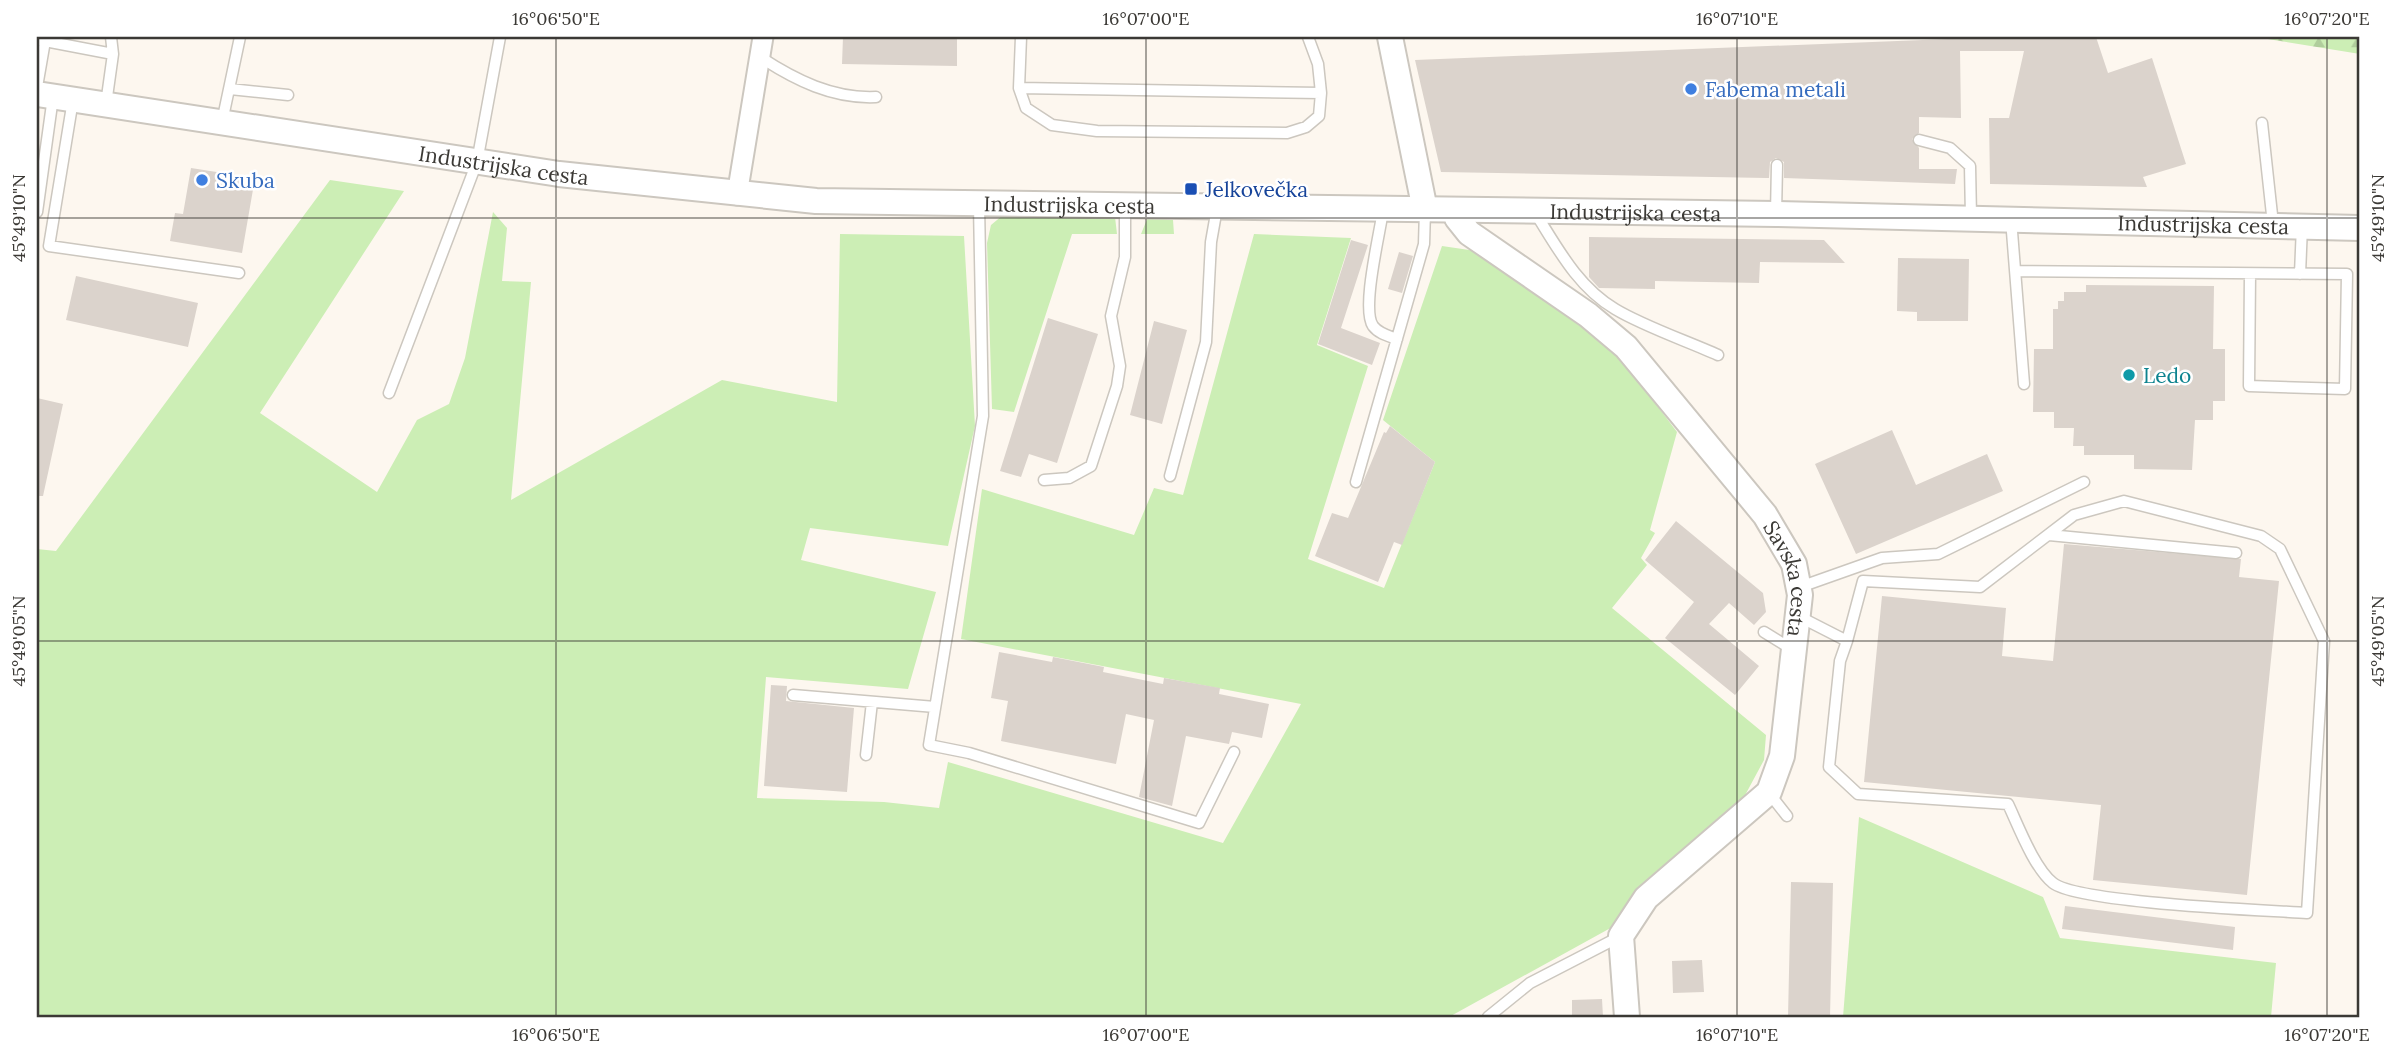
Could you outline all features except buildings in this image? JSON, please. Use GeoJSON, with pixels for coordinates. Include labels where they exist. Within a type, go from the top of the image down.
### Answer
{"type":"FeatureCollection","features":[{"type":"Feature","properties":{"kind":"street"},"geometry":{"type":"LineString","coordinates":[[737,195],[763,37]]}},
{"type":"Feature","properties":{"kind":"street"},"geometry":{"type":"LineString","coordinates":[[1390,37],[1425,211]]}},
{"type":"Feature","properties":{"kind":"street","name":"Industrijska cesta"},"geometry":{"type":"LineString","coordinates":[[50,94],[477,162],[737,195],[816,201],[1776,214],[2360,228]]}},
{"type":"Feature","properties":{"kind":"street","name":"Savska cesta"},"geometry":{"type":"LineString","coordinates":[[1457,211],[1457,218],[1469,233],[1588,315],[1642,364],[1765,515],[1794,564],[1799,587],[1799,616],[1782,756],[1769,792],[1646,898],[1621,936]]}},
{"type":"Feature","properties":{"kind":"street"},"geometry":{"type":"LineString","coordinates":[[1621,936],[1628,1017]]}},
{"type":"Feature","properties":{"kind":"lane"},"geometry":{"type":"LineString","coordinates":[[106,104],[113,54],[111,37]]}},
{"type":"Feature","properties":{"kind":"lane"},"geometry":{"type":"LineString","coordinates":[[222,122],[240,37]]}},
{"type":"Feature","properties":{"kind":"lane"},"geometry":{"type":"LineString","coordinates":[[388,393],[477,162],[500,37]]}},
{"type":"Feature","properties":{"kind":"lane"},"geometry":{"type":"LineString","coordinates":[[1021,37],[1019,88],[1026,108],[1052,125],[1097,131],[1287,133],[1306,127],[1319,116],[1321,93],[1318,64],[1308,37]]}},
{"type":"Feature","properties":{"kind":"lane"},"geometry":{"type":"LineString","coordinates":[[113,54],[41,40],[50,94],[49,246],[239,273]]}},
{"type":"Feature","properties":{"kind":"lane"},"geometry":{"type":"LineString","coordinates":[[760,57],[811,86],[854,98],[876,97]]}},
{"type":"Feature","properties":{"kind":"lane"},"geometry":{"type":"LineString","coordinates":[[1019,88],[1321,93]]}},
{"type":"Feature","properties":{"kind":"lane"},"geometry":{"type":"LineString","coordinates":[[230,89],[288,95]]}},
{"type":"Feature","properties":{"kind":"lane"},"geometry":{"type":"LineString","coordinates":[[37,212],[50,94]]}},
{"type":"Feature","properties":{"kind":"lane"},"geometry":{"type":"LineString","coordinates":[[2262,123],[2273,225]]}},
{"type":"Feature","properties":{"kind":"lane"},"geometry":{"type":"LineString","coordinates":[[1919,140],[1950,148],[1970,166],[1971,218]]}},
{"type":"Feature","properties":{"kind":"lane"},"geometry":{"type":"LineString","coordinates":[[1776,214],[1777,165]]}},
{"type":"Feature","properties":{"kind":"lane"},"geometry":{"type":"LineString","coordinates":[[979,205],[983,416],[929,745],[969,753],[1199,823],[1234,752]]}},
{"type":"Feature","properties":{"kind":"lane"},"geometry":{"type":"LineString","coordinates":[[1044,480],[1069,478],[1091,466],[1117,386],[1120,366],[1111,316],[1125,257],[1125,206]]}},
{"type":"Feature","properties":{"kind":"lane"},"geometry":{"type":"LineString","coordinates":[[1170,476],[1206,342],[1211,242],[1217,207]]}},
{"type":"Feature","properties":{"kind":"lane"},"geometry":{"type":"LineString","coordinates":[[1383,210],[1368,308],[1373,326],[1397,339]]}},
{"type":"Feature","properties":{"kind":"lane"},"geometry":{"type":"LineString","coordinates":[[1356,482],[1424,244],[1425,211]]}},
{"type":"Feature","properties":{"kind":"lane"},"geometry":{"type":"LineString","coordinates":[[1534,211],[1567,264],[1587,287],[1615,309],[1718,355]]}},
{"type":"Feature","properties":{"kind":"lane"},"geometry":{"type":"LineString","coordinates":[[2011,219],[2024,384]]}},
{"type":"Feature","properties":{"kind":"lane"},"geometry":{"type":"LineString","coordinates":[[2300,274],[2302,225]]}},
{"type":"Feature","properties":{"kind":"lane"},"geometry":{"type":"LineString","coordinates":[[2016,271],[2347,274],[2345,389],[2249,386],[2250,274]]}},
{"type":"Feature","properties":{"kind":"lane"},"geometry":{"type":"LineString","coordinates":[[1799,587],[1882,558],[1938,554],[2084,482]]}},
{"type":"Feature","properties":{"kind":"lane"},"geometry":{"type":"LineString","coordinates":[[2124,500],[2261,536],[2280,550],[2324,641],[2307,913],[2089,895],[2053,883],[2032,854],[2008,804],[1858,794],[1829,766],[1840,661],[1847,641],[1863,581],[1980,587],[2074,515],[2124,500]]}},
{"type":"Feature","properties":{"kind":"lane"},"geometry":{"type":"LineString","coordinates":[[2049,535],[2236,553]]}},
{"type":"Feature","properties":{"kind":"lane"},"geometry":{"type":"LineString","coordinates":[[1799,616],[1847,641]]}},
{"type":"Feature","properties":{"kind":"lane"},"geometry":{"type":"LineString","coordinates":[[1764,632],[1794,651]]}},
{"type":"Feature","properties":{"kind":"lane"},"geometry":{"type":"LineString","coordinates":[[793,695],[936,707]]}},
{"type":"Feature","properties":{"kind":"lane"},"geometry":{"type":"LineString","coordinates":[[866,755],[872,702]]}},
{"type":"Feature","properties":{"kind":"lane"},"geometry":{"type":"LineString","coordinates":[[1769,792],[1787,816]]}},
{"type":"Feature","properties":{"kind":"lane"},"geometry":{"type":"LineString","coordinates":[[1488,1017],[1530,983],[1621,936]]}},
{"type":"Feature","properties":{"kind":"green space"},"geometry":{"type":"Polygon","coordinates":[[[2255,37],[2360,37],[2360,54],[2255,37]]]}},
{"type":"Feature","properties":{"kind":"green space"},"geometry":{"type":"Polygon","coordinates":[[[330,180],[404,191],[260,413],[377,492],[417,420],[449,404],[465,358],[493,212],[507,228],[502,281],[531,282],[511,500],[722,380],[837,402],[840,234],[964,236],[975,426],[948,546],[810,528],[801,560],[936,592],[908,689],[766,677],[757,798],[884,802],[939,808],[948,762],[1223,843],[1301,704],[961,639],[982,489],[1134,535],[1154,488],[1183,495],[1254,234],[1351,238],[1317,345],[1368,366],[1308,559],[1384,588],[1435,462],[1383,420],[1442,246],[1476,251],[1574,318],[1618,354],[1677,432],[1650,530],[1655,533],[1641,558],[1647,565],[1612,608],[1766,735],[1764,760],[1743,799],[1616,925],[1449,1017],[37,1017],[37,549],[56,551],[330,180]]]}},
{"type":"Feature","properties":{"kind":"green space"},"geometry":{"type":"Polygon","coordinates":[[[1003,215],[1115,217],[1117,234],[1072,234],[1014,412],[992,409],[987,243],[991,225],[1003,215]]]}},
{"type":"Feature","properties":{"kind":"green space"},"geometry":{"type":"Polygon","coordinates":[[[1148,217],[1173,220],[1174,234],[1141,234],[1148,217]]]}},
{"type":"Feature","properties":{"kind":"green space"},"geometry":{"type":"Polygon","coordinates":[[[1859,817],[2043,897],[2060,938],[2276,963],[2271,1017],[1843,1017],[1859,817]]]}},
{"type":"Feature","properties":{"kind":"place","name":"Fabema metali"},"geometry":{"type":"Point","coordinates":[1691,89]}},
{"type":"Feature","properties":{"kind":"place","name":"Skuba"},"geometry":{"type":"Point","coordinates":[202,180]}},
{"type":"Feature","properties":{"kind":"place","name":"Jelkovečka"},"geometry":{"type":"Point","coordinates":[1191,189]}},
{"type":"Feature","properties":{"kind":"place","name":"Ledo"},"geometry":{"type":"Point","coordinates":[2129,375]}}]}
